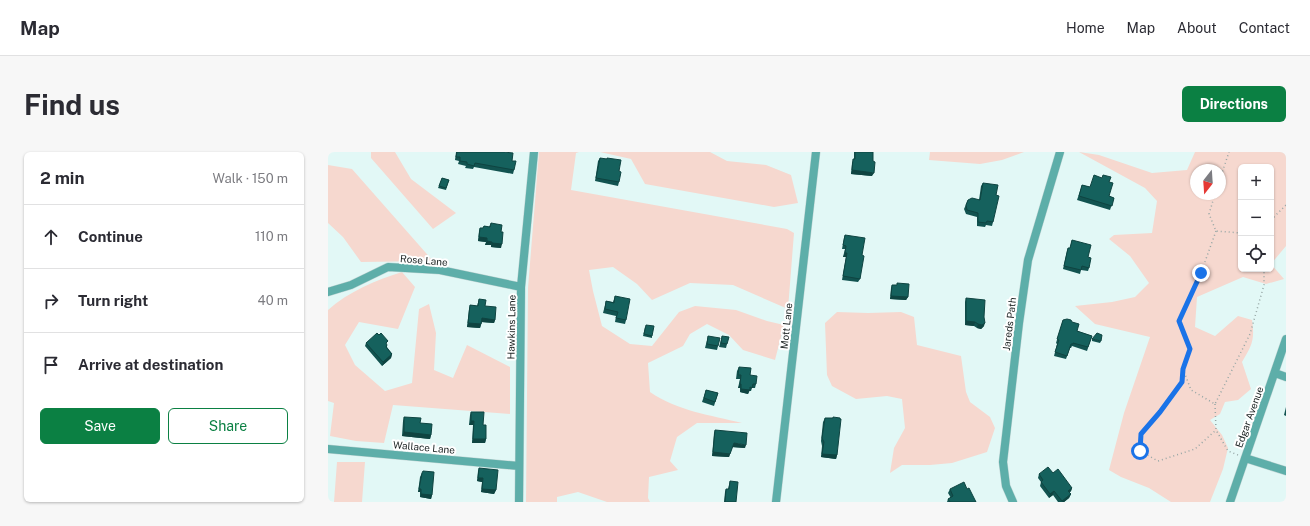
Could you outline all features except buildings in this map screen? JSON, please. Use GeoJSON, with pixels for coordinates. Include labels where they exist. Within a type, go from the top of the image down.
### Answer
{"type":"FeatureCollection","features":[{"type":"Feature","properties":{"kind":"street","name":"Hawkins Lane"},"geometry":{"type":"LineString","coordinates":[[519,502],[522,288],[534,152]]}},
{"type":"Feature","properties":{"kind":"street","name":"Mott Lane"},"geometry":{"type":"LineString","coordinates":[[776,502],[816,152]]}},
{"type":"Feature","properties":{"kind":"street","name":"Jareds Path"},"geometry":{"type":"LineString","coordinates":[[1013,502],[1006,486],[1003,462],[1019,323],[1028,260],[1060,152]]}},
{"type":"Feature","properties":{"kind":"street","name":"Rose Lane"},"geometry":{"type":"LineString","coordinates":[[328,292],[351,285],[388,267],[440,270],[522,288]]}},
{"type":"Feature","properties":{"kind":"street","name":"Edgar Avenue"},"geometry":{"type":"LineString","coordinates":[[1230,502],[1286,339]]}},
{"type":"Feature","properties":{"kind":"street"},"geometry":{"type":"LineString","coordinates":[[1275,373],[1286,377]]}},
{"type":"Feature","properties":{"kind":"street","name":"Wallace Lane"},"geometry":{"type":"LineString","coordinates":[[328,449],[519,466]]}},
{"type":"Feature","properties":{"kind":"street"},"geometry":{"type":"LineString","coordinates":[[1245,458],[1286,471]]}},
{"type":"Feature","properties":{"kind":"path"},"geometry":{"type":"LineString","coordinates":[[1225,164],[1229,152]]}},
{"type":"Feature","properties":{"kind":"path"},"geometry":{"type":"LineString","coordinates":[[1213,200],[1209,214],[1216,231],[1201,273],[1179,321],[1190,349],[1183,369],[1182,382],[1160,412],[1141,434],[1140,451],[1158,461],[1194,449],[1216,430]]}},
{"type":"Feature","properties":{"kind":"path"},"geometry":{"type":"LineString","coordinates":[[1274,217],[1286,205]]}},
{"type":"Feature","properties":{"kind":"path"},"geometry":{"type":"LineString","coordinates":[[1216,231],[1238,233]]}},
{"type":"Feature","properties":{"kind":"path"},"geometry":{"type":"LineString","coordinates":[[1245,458],[1228,450],[1216,430],[1215,404],[1250,334],[1264,286],[1264,272]]}},
{"type":"Feature","properties":{"kind":"path"},"geometry":{"type":"LineString","coordinates":[[1183,369],[1191,390],[1215,404]]}},
{"type":"Feature","properties":{"kind":"shaded area"},"geometry":{"type":"Polygon","coordinates":[[[371,152],[395,152],[411,179],[456,213],[433,229],[371,158],[371,152]]]}},
{"type":"Feature","properties":{"kind":"shaded area"},"geometry":{"type":"Polygon","coordinates":[[[539,152],[579,152],[576,153],[571,190],[787,229],[794,233],[788,309],[733,285],[690,283],[652,300],[637,284],[613,267],[589,270],[602,326],[630,344],[652,346],[679,312],[695,306],[736,310],[767,321],[784,325],[775,360],[743,350],[729,335],[707,324],[690,334],[683,346],[648,363],[650,392],[683,408],[742,423],[697,423],[677,437],[670,461],[678,470],[649,477],[648,498],[650,502],[607,502],[578,492],[557,497],[557,502],[526,502],[528,288],[539,152]]]}},
{"type":"Feature","properties":{"kind":"shaded area"},"geometry":{"type":"Polygon","coordinates":[[[600,152],[710,152],[727,161],[766,165],[791,175],[798,203],[774,207],[645,184],[631,159],[600,152]]]}},
{"type":"Feature","properties":{"kind":"shaded area"},"geometry":{"type":"Polygon","coordinates":[[[930,152],[1024,152],[1002,160],[980,164],[929,160],[930,152]]]}},
{"type":"Feature","properties":{"kind":"shaded area"},"geometry":{"type":"Polygon","coordinates":[[[1079,152],[1099,155],[1152,173],[1187,170],[1195,152],[1286,152],[1286,246],[1274,260],[1274,164],[1238,164],[1238,272],[1274,272],[1274,267],[1284,279],[1266,284],[1243,277],[1197,297],[1195,327],[1215,336],[1238,316],[1252,320],[1253,327],[1252,342],[1242,362],[1251,389],[1238,400],[1225,402],[1220,414],[1210,420],[1222,435],[1228,448],[1223,469],[1210,502],[1171,502],[1149,488],[1121,477],[1109,470],[1124,413],[1150,337],[1095,324],[1075,306],[1112,302],[1135,297],[1149,283],[1130,256],[1109,239],[1114,235],[1152,233],[1157,201],[1145,188],[1079,152]]]}},
{"type":"Feature","properties":{"kind":"shaded area"},"geometry":{"type":"Polygon","coordinates":[[[328,165],[352,169],[433,261],[361,262],[343,237],[328,223],[328,165]]]}},
{"type":"Feature","properties":{"kind":"shaded area"},"geometry":{"type":"Polygon","coordinates":[[[402,272],[415,287],[398,329],[359,322],[345,345],[355,365],[385,391],[412,383],[419,309],[429,304],[436,333],[434,370],[453,378],[467,345],[510,367],[510,414],[393,405],[384,443],[356,441],[330,436],[334,403],[328,401],[328,310],[353,292],[402,272]]]}},
{"type":"Feature","properties":{"kind":"shaded area"},"geometry":{"type":"Polygon","coordinates":[[[837,312],[901,312],[914,317],[917,345],[961,356],[966,392],[970,402],[990,417],[995,428],[987,452],[952,463],[902,465],[890,473],[894,448],[905,428],[902,399],[887,396],[856,399],[832,386],[827,375],[825,323],[837,312]]]}},
{"type":"Feature","properties":{"kind":"shaded area"},"geometry":{"type":"Polygon","coordinates":[[[337,462],[365,462],[362,502],[334,502],[337,462]]]}},
{"type":"Feature","properties":{"kind":"route"},"geometry":{"type":"LineString","coordinates":[[1140,451],[1141,434],[1160,412],[1182,382],[1183,369],[1190,349],[1179,321],[1201,273]]}}]}
